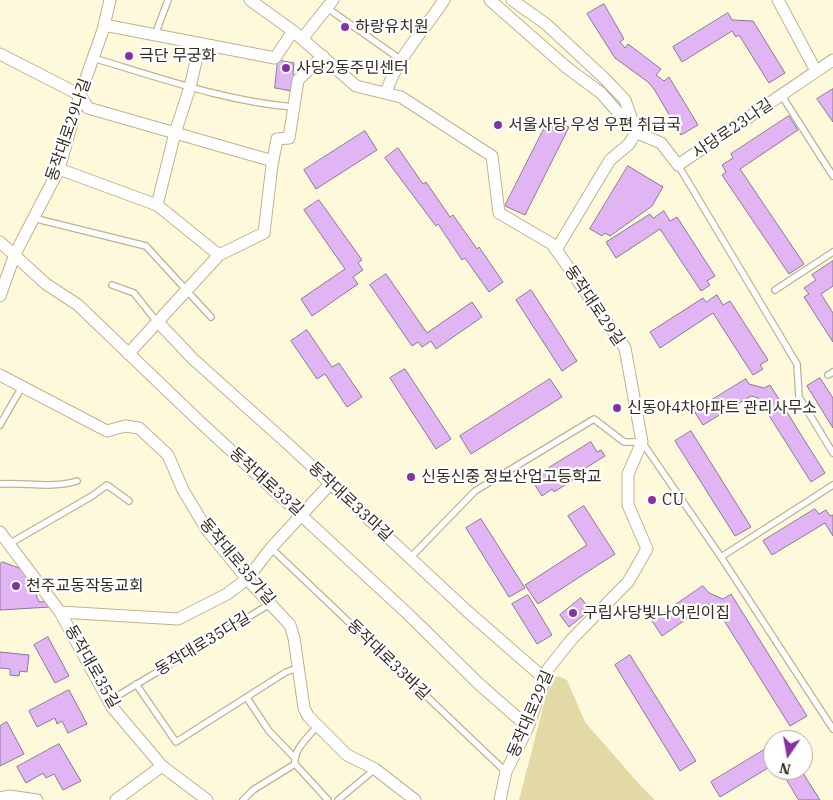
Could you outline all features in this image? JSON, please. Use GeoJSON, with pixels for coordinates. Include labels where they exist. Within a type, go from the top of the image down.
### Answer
{"type":"FeatureCollection","features":[{"type":"Feature","properties":{"kind":"street","name":"동작대로29나길"},"geometry":{"type":"LineString","coordinates":[[0,296],[14,254],[58,169],[80,95],[104,26],[110,0]]}},
{"type":"Feature","properties":{"kind":"street","name":"동작대로29길"},"geometry":{"type":"LineString","coordinates":[[250,0],[298,35],[356,86],[401,97],[492,156],[500,213],[552,244],[625,348],[642,442],[628,474],[628,505],[647,549],[628,582],[571,640],[548,669],[528,726],[506,772],[500,800]]}},
{"type":"Feature","properties":{"kind":"street"},"geometry":{"type":"LineString","coordinates":[[386,93],[400,60],[444,0]]}},
{"type":"Feature","properties":{"kind":"street","name":"사당로23나길"},"geometry":{"type":"LineString","coordinates":[[490,0],[566,67],[601,93],[636,132],[661,142],[678,166],[833,60]]}},
{"type":"Feature","properties":{"kind":"street"},"geometry":{"type":"LineString","coordinates":[[512,0],[546,24],[625,100],[636,132],[629,144],[610,160],[556,250]]}},
{"type":"Feature","properties":{"kind":"street"},"geometry":{"type":"LineString","coordinates":[[778,0],[816,72]]}},
{"type":"Feature","properties":{"kind":"street"},"geometry":{"type":"LineString","coordinates":[[104,26],[275,58],[330,1]]}},
{"type":"Feature","properties":{"kind":"street"},"geometry":{"type":"LineString","coordinates":[[157,205],[200,44]]}},
{"type":"Feature","properties":{"kind":"street"},"geometry":{"type":"LineString","coordinates":[[0,54],[80,95],[88,108],[273,161]]}},
{"type":"Feature","properties":{"kind":"street"},"geometry":{"type":"LineString","coordinates":[[128,354],[219,255],[264,233],[277,139],[289,138],[298,80],[323,56]]}},
{"type":"Feature","properties":{"kind":"street"},"geometry":{"type":"LineString","coordinates":[[58,169],[157,205],[219,255]]}},
{"type":"Feature","properties":{"kind":"street","name":"동작대로33길"},"geometry":{"type":"LineString","coordinates":[[0,242],[46,284],[78,305],[128,354],[408,614],[479,684],[528,726]]}},
{"type":"Feature","properties":{"kind":"street","name":"동작대로33마길"},"geometry":{"type":"LineString","coordinates":[[158,322],[193,359],[544,679]]}},
{"type":"Feature","properties":{"kind":"street","name":"동작대로35가길"},"geometry":{"type":"LineString","coordinates":[[0,375],[23,385],[107,431],[125,426],[138,428],[168,455],[183,490],[207,530],[247,579],[290,625],[294,638],[304,708],[308,716],[347,755],[375,769],[407,798]]}},
{"type":"Feature","properties":{"kind":"street"},"geometry":{"type":"LineString","coordinates":[[60,612],[178,619],[227,594],[247,579],[271,548],[330,484]]}},
{"type":"Feature","properties":{"kind":"street","name":"동작대로35길"},"geometry":{"type":"LineString","coordinates":[[0,532],[60,612],[109,701],[162,766],[207,800]]}},
{"type":"Feature","properties":{"kind":"street"},"geometry":{"type":"LineString","coordinates":[[116,800],[162,766]]}},
{"type":"Feature","properties":{"kind":"street"},"geometry":{"type":"LineString","coordinates":[[0,798],[9,796],[37,800]]}},
{"type":"Feature","properties":{"kind":"lane"},"geometry":{"type":"LineString","coordinates":[[155,35],[168,0]]}},
{"type":"Feature","properties":{"kind":"lane"},"geometry":{"type":"LineString","coordinates":[[330,1],[330,10],[400,60]]}},
{"type":"Feature","properties":{"kind":"lane"},"geometry":{"type":"LineString","coordinates":[[93,58],[190,87],[269,105],[294,107]]}},
{"type":"Feature","properties":{"kind":"lane"},"geometry":{"type":"LineString","coordinates":[[782,96],[833,176]]}},
{"type":"Feature","properties":{"kind":"lane"},"geometry":{"type":"LineString","coordinates":[[678,166],[797,364],[799,397],[833,453]]}},
{"type":"Feature","properties":{"kind":"lane"},"geometry":{"type":"LineString","coordinates":[[33,218],[146,246],[211,317]]}},
{"type":"Feature","properties":{"kind":"lane"},"geometry":{"type":"LineString","coordinates":[[774,290],[833,252]]}},
{"type":"Feature","properties":{"kind":"lane"},"geometry":{"type":"LineString","coordinates":[[112,285],[134,293],[158,322]]}},
{"type":"Feature","properties":{"kind":"lane"},"geometry":{"type":"LineString","coordinates":[[0,425],[23,385]]}},
{"type":"Feature","properties":{"kind":"lane"},"geometry":{"type":"LineString","coordinates":[[410,558],[475,491],[594,419],[624,442],[642,442],[833,729]]}},
{"type":"Feature","properties":{"kind":"lane"},"geometry":{"type":"LineString","coordinates":[[0,484],[15,482],[65,485],[76,481]]}},
{"type":"Feature","properties":{"kind":"lane"},"geometry":{"type":"LineString","coordinates":[[9,544],[92,496],[107,485],[129,501]]}},
{"type":"Feature","properties":{"kind":"lane"},"geometry":{"type":"LineString","coordinates":[[721,558],[833,485]]}},
{"type":"Feature","properties":{"kind":"lane","name":"동작대로33바길"},"geometry":{"type":"LineString","coordinates":[[271,548],[506,772]]}},
{"type":"Feature","properties":{"kind":"lane","name":"동작대로35다길"},"geometry":{"type":"LineString","coordinates":[[109,701],[271,603]]}},
{"type":"Feature","properties":{"kind":"lane","name":"동작대로35다길"},"geometry":{"type":"LineString","coordinates":[[136,684],[176,742],[286,672],[298,668]]}},
{"type":"Feature","properties":{"kind":"lane"},"geometry":{"type":"LineString","coordinates":[[247,698],[269,731],[295,760],[325,799]]}},
{"type":"Feature","properties":{"kind":"lane"},"geometry":{"type":"LineString","coordinates":[[243,800],[253,790],[295,760],[298,750],[317,726]]}},
{"type":"Feature","properties":{"kind":"lane"},"geometry":{"type":"LineString","coordinates":[[338,800],[375,769]]}},
{"type":"Feature","properties":{"kind":"shaded area"},"geometry":{"type":"Polygon","coordinates":[[[558,676],[567,680],[585,722],[655,800],[519,800],[547,692],[552,681],[558,676]]]}},
{"type":"Feature","properties":{"kind":"building"},"geometry":{"type":"Polygon","coordinates":[[[604,4],[624,39],[620,42],[625,48],[628,44],[661,69],[656,75],[664,81],[669,77],[698,125],[681,135],[648,82],[615,58],[587,14],[604,4]]]}},
{"type":"Feature","properties":{"kind":"building"},"geometry":{"type":"Polygon","coordinates":[[[728,13],[732,20],[753,21],[785,73],[769,83],[739,35],[736,37],[732,31],[682,62],[673,47],[728,13]]]}},
{"type":"Feature","properties":{"kind":"building"},"geometry":{"type":"Polygon","coordinates":[[[278,60],[294,63],[293,74],[295,76],[292,91],[275,88],[278,60]]]}},
{"type":"Feature","properties":{"kind":"building"},"geometry":{"type":"Polygon","coordinates":[[[833,89],[833,122],[817,99],[833,89]]]}},
{"type":"Feature","properties":{"kind":"building"},"geometry":{"type":"Polygon","coordinates":[[[789,116],[798,130],[740,169],[804,264],[789,274],[722,175],[726,172],[722,165],[733,158],[731,154],[789,116]]]}},
{"type":"Feature","properties":{"kind":"building"},"geometry":{"type":"Polygon","coordinates":[[[550,117],[569,127],[525,215],[505,206],[550,117]]]}},
{"type":"Feature","properties":{"kind":"building"},"geometry":{"type":"Polygon","coordinates":[[[365,131],[377,150],[316,189],[304,170],[365,131]]]}},
{"type":"Feature","properties":{"kind":"building"},"geometry":{"type":"Polygon","coordinates":[[[398,148],[423,184],[426,182],[450,217],[453,215],[477,249],[479,247],[503,282],[489,292],[465,258],[462,260],[438,224],[436,226],[385,158],[398,148]]]}},
{"type":"Feature","properties":{"kind":"building"},"geometry":{"type":"Polygon","coordinates":[[[628,166],[663,187],[652,206],[610,236],[605,233],[602,236],[590,229],[628,166]]]}},
{"type":"Feature","properties":{"kind":"building"},"geometry":{"type":"Polygon","coordinates":[[[319,200],[362,260],[358,263],[363,270],[353,277],[358,284],[312,316],[301,299],[345,269],[304,210],[319,200]]]}},
{"type":"Feature","properties":{"kind":"building"},"geometry":{"type":"Polygon","coordinates":[[[664,211],[670,221],[677,217],[715,276],[707,281],[710,285],[701,291],[660,229],[616,258],[606,242],[650,214],[653,218],[664,211]]]}},
{"type":"Feature","properties":{"kind":"building"},"geometry":{"type":"Polygon","coordinates":[[[833,261],[833,286],[821,294],[833,313],[833,342],[804,297],[809,294],[804,288],[816,280],[812,275],[833,261]]]}},
{"type":"Feature","properties":{"kind":"building"},"geometry":{"type":"Polygon","coordinates":[[[386,274],[427,333],[472,302],[482,317],[436,349],[431,341],[422,347],[418,342],[412,346],[370,285],[386,274]]]}},
{"type":"Feature","properties":{"kind":"building"},"geometry":{"type":"Polygon","coordinates":[[[531,290],[577,361],[562,371],[516,300],[531,290]]]}},
{"type":"Feature","properties":{"kind":"building"},"geometry":{"type":"Polygon","coordinates":[[[717,295],[723,305],[730,301],[768,360],[760,365],[763,369],[753,375],[713,313],[660,348],[650,332],[703,298],[706,302],[717,295]]]}},
{"type":"Feature","properties":{"kind":"building"},"geometry":{"type":"Polygon","coordinates":[[[307,330],[332,367],[339,363],[362,397],[347,407],[325,374],[317,379],[291,341],[307,330]]]}},
{"type":"Feature","properties":{"kind":"building"},"geometry":{"type":"Polygon","coordinates":[[[405,369],[451,439],[436,449],[390,378],[405,369]]]}},
{"type":"Feature","properties":{"kind":"building"},"geometry":{"type":"Polygon","coordinates":[[[820,378],[833,398],[833,428],[807,386],[820,378]]]}},
{"type":"Feature","properties":{"kind":"building"},"geometry":{"type":"Polygon","coordinates":[[[550,379],[562,397],[471,454],[460,436],[550,379]]]}},
{"type":"Feature","properties":{"kind":"building"},"geometry":{"type":"Polygon","coordinates":[[[746,379],[749,384],[764,388],[770,385],[825,473],[811,482],[758,398],[751,396],[703,425],[694,411],[746,379]]]}},
{"type":"Feature","properties":{"kind":"building"},"geometry":{"type":"Polygon","coordinates":[[[691,431],[751,527],[735,536],[675,441],[691,431]]]}},
{"type":"Feature","properties":{"kind":"building"},"geometry":{"type":"Polygon","coordinates":[[[591,442],[597,452],[601,450],[605,456],[571,477],[573,480],[554,492],[552,489],[542,496],[531,479],[591,442]]]}},
{"type":"Feature","properties":{"kind":"building"},"geometry":{"type":"Polygon","coordinates":[[[584,506],[615,554],[538,604],[525,585],[587,545],[568,516],[584,506]]]}},
{"type":"Feature","properties":{"kind":"building"},"geometry":{"type":"Polygon","coordinates":[[[815,509],[819,514],[826,510],[830,516],[833,515],[833,536],[825,523],[772,555],[763,541],[815,509]]]}},
{"type":"Feature","properties":{"kind":"building"},"geometry":{"type":"Polygon","coordinates":[[[481,519],[525,588],[509,597],[466,528],[481,519]]]}},
{"type":"Feature","properties":{"kind":"building","name":"천주교동작동교회"},"geometry":{"type":"Polygon","coordinates":[[[3,562],[27,571],[39,602],[50,601],[50,607],[0,610],[0,564],[3,562]]]}},
{"type":"Feature","properties":{"kind":"building"},"geometry":{"type":"Polygon","coordinates":[[[703,586],[709,593],[723,599],[731,594],[807,716],[790,726],[715,606],[708,604],[662,636],[652,621],[703,586]]]}},
{"type":"Feature","properties":{"kind":"building"},"geometry":{"type":"Polygon","coordinates":[[[528,595],[552,635],[537,644],[512,604],[528,595]]]}},
{"type":"Feature","properties":{"kind":"building"},"geometry":{"type":"Polygon","coordinates":[[[581,598],[590,610],[569,627],[560,615],[581,598]]]}},
{"type":"Feature","properties":{"kind":"building"},"geometry":{"type":"Polygon","coordinates":[[[48,637],[69,676],[55,683],[34,645],[48,637]]]}},
{"type":"Feature","properties":{"kind":"building"},"geometry":{"type":"Polygon","coordinates":[[[0,652],[29,655],[27,672],[20,671],[19,676],[10,675],[10,669],[0,668],[0,652]]]}},
{"type":"Feature","properties":{"kind":"building"},"geometry":{"type":"Polygon","coordinates":[[[630,655],[696,761],[680,771],[615,665],[630,655]]]}},
{"type":"Feature","properties":{"kind":"building"},"geometry":{"type":"Polygon","coordinates":[[[69,690],[87,724],[68,733],[62,721],[57,724],[55,718],[37,727],[29,711],[69,690]]]}},
{"type":"Feature","properties":{"kind":"building"},"geometry":{"type":"Polygon","coordinates":[[[7,722],[24,754],[0,766],[0,726],[7,722]]]}},
{"type":"Feature","properties":{"kind":"building"},"geometry":{"type":"Polygon","coordinates":[[[59,744],[81,781],[63,790],[54,774],[46,778],[43,773],[26,783],[17,767],[59,744]]]}},
{"type":"Feature","properties":{"kind":"building"},"geometry":{"type":"Polygon","coordinates":[[[763,751],[763,771],[720,797],[711,782],[763,751]]]}},
{"type":"Feature","properties":{"kind":"building"},"geometry":{"type":"Polygon","coordinates":[[[787,780],[807,780],[820,800],[799,800],[787,780]]]}},
{"type":"Feature","properties":{"kind":"place","name":"하랑유치원"},"geometry":{"type":"Point","coordinates":[345,27]}},
{"type":"Feature","properties":{"kind":"place","name":"극단 무궁화"},"geometry":{"type":"Point","coordinates":[129,56]}},
{"type":"Feature","properties":{"kind":"place","name":"사당2동주민센터"},"geometry":{"type":"Point","coordinates":[286,68]}},
{"type":"Feature","properties":{"kind":"place","name":"서울사당 우성 우편 취급국"},"geometry":{"type":"Point","coordinates":[498,125]}},
{"type":"Feature","properties":{"kind":"place","name":"신동아4차아파트 관리사무소"},"geometry":{"type":"Point","coordinates":[617,408]}},
{"type":"Feature","properties":{"kind":"place","name":"신동신중 정보산업고등학교"},"geometry":{"type":"Point","coordinates":[411,477]}},
{"type":"Feature","properties":{"kind":"place","name":"CU"},"geometry":{"type":"Point","coordinates":[652,500]}},
{"type":"Feature","properties":{"kind":"place","name":"천주교동작동교회"},"geometry":{"type":"Point","coordinates":[16,586]}},
{"type":"Feature","properties":{"kind":"place","name":"구립사당빛나어린이집"},"geometry":{"type":"Point","coordinates":[573,613]}}]}
